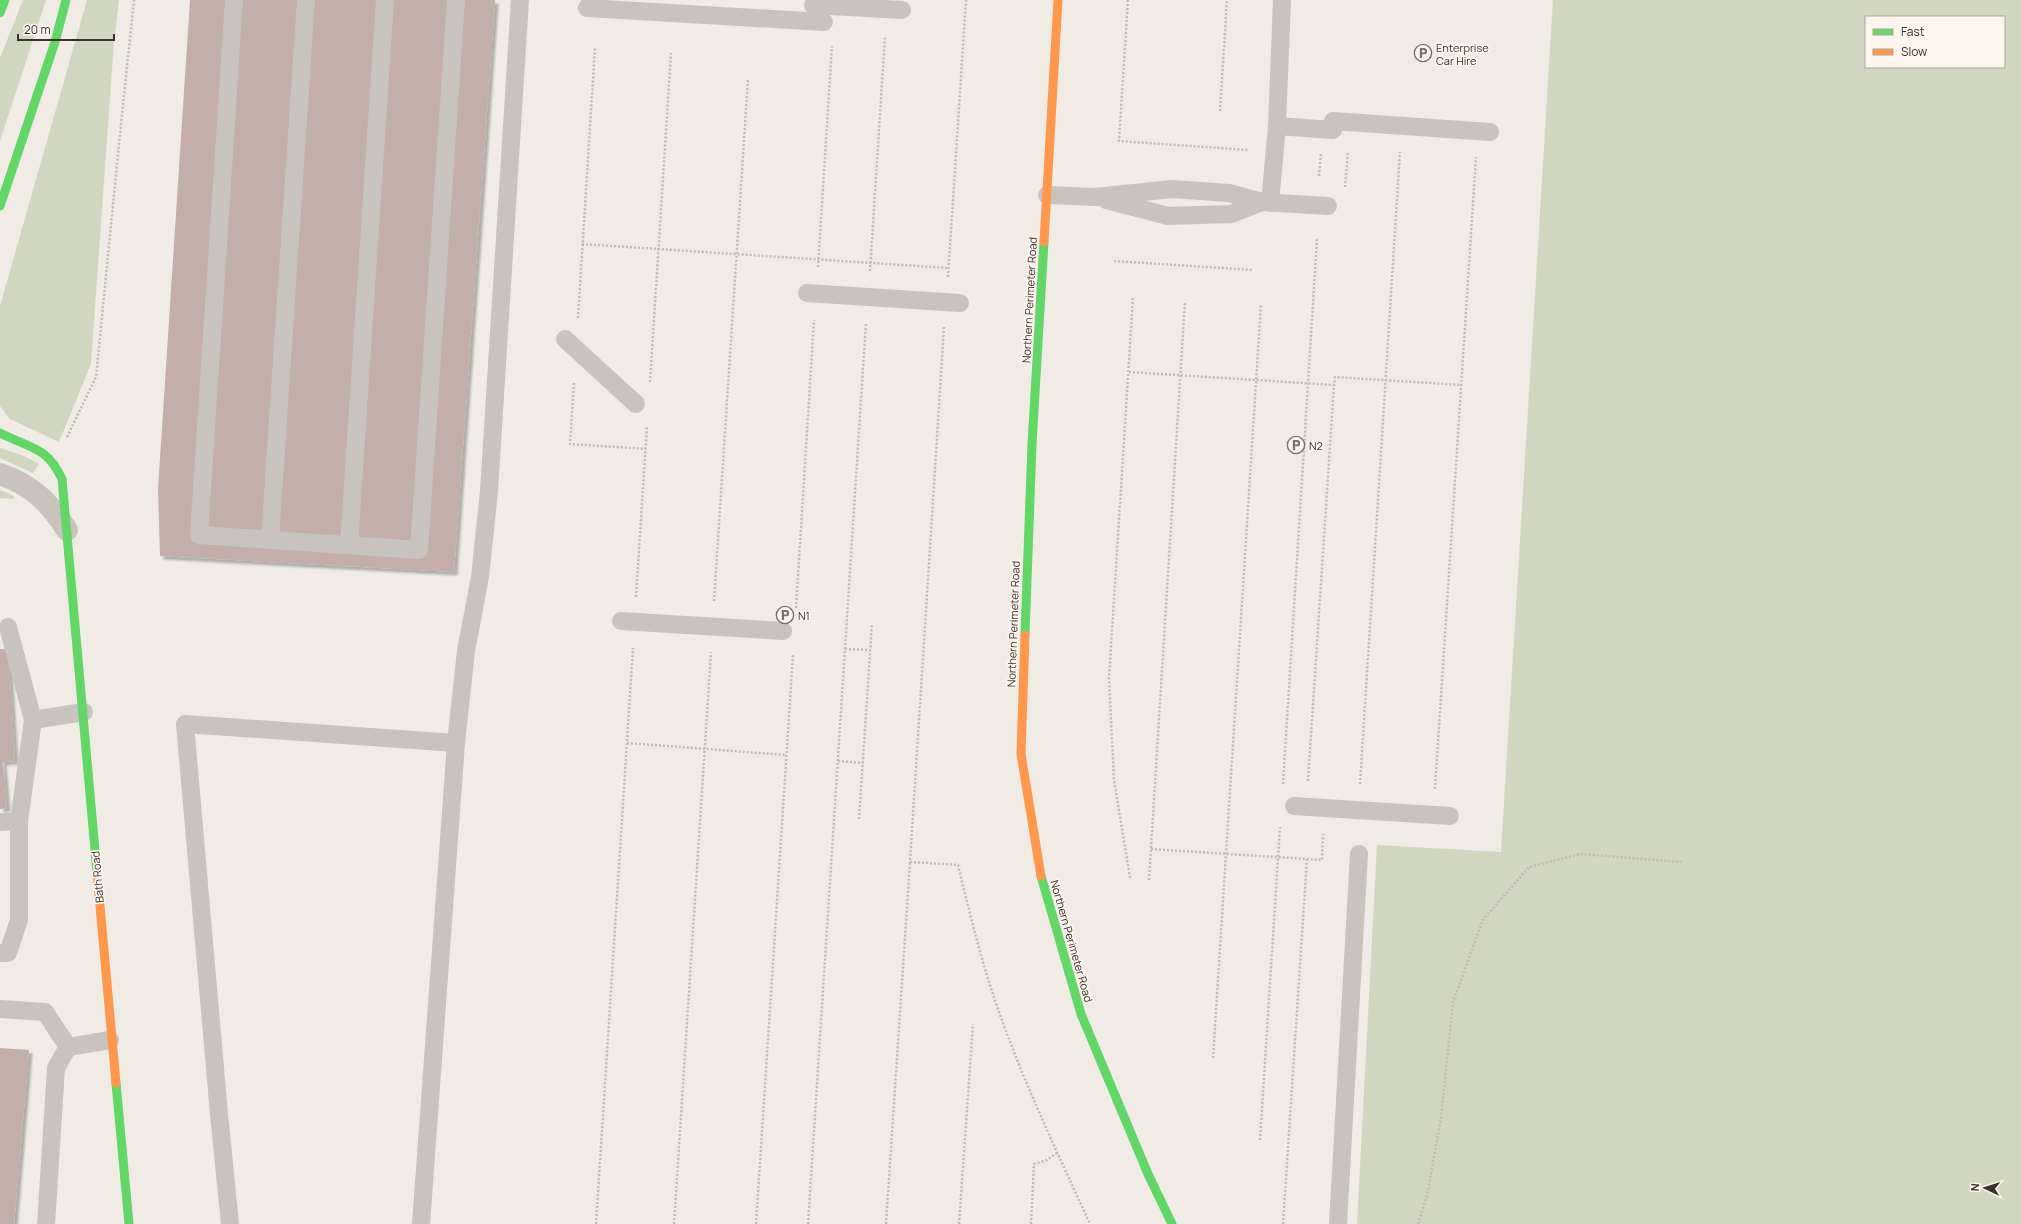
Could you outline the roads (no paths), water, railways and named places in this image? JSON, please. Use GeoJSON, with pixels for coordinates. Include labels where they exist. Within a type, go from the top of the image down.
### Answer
{"type":"FeatureCollection","features":[{"type":"Feature","properties":{"kind":"main road"},"geometry":{"type":"LineString","coordinates":[[0,13],[5,0]]}},
{"type":"Feature","properties":{"kind":"main road"},"geometry":{"type":"LineString","coordinates":[[0,206],[55,42],[66,0]]}},
{"type":"Feature","properties":{"kind":"main road","name":"Northern Perimeter Road"},"geometry":{"type":"LineString","coordinates":[[1058,0],[1032,459],[1021,754],[1042,885],[1081,1014],[1148,1174],[1172,1224]]}},
{"type":"Feature","properties":{"kind":"main road","name":"Bath Road"},"geometry":{"type":"LineString","coordinates":[[0,433],[39,449],[53,460],[62,479],[84,712],[110,1040],[128,1224]]}},
{"type":"Feature","properties":{"kind":"street","name":"Bath Road"},"geometry":{"type":"LineString","coordinates":[[0,474],[18,480],[29,487],[53,508],[67,530]]}},
{"type":"Feature","properties":{"kind":"lane"},"geometry":{"type":"LineString","coordinates":[[234,0],[199,535],[419,550],[456,0]]}},
{"type":"Feature","properties":{"kind":"lane"},"geometry":{"type":"LineString","coordinates":[[270,540],[306,0]]}},
{"type":"Feature","properties":{"kind":"lane"},"geometry":{"type":"LineString","coordinates":[[349,545],[385,0]]}},
{"type":"Feature","properties":{"kind":"lane"},"geometry":{"type":"LineString","coordinates":[[421,1224],[456,743],[466,651],[480,577],[488,491],[520,0]]}},
{"type":"Feature","properties":{"kind":"lane"},"geometry":{"type":"LineString","coordinates":[[1266,203],[1277,126],[1282,0]]}},
{"type":"Feature","properties":{"kind":"lane"},"geometry":{"type":"LineString","coordinates":[[590,4],[658,6],[697,4],[824,22],[813,2]]}},
{"type":"Feature","properties":{"kind":"lane"},"geometry":{"type":"LineString","coordinates":[[813,2],[902,10]]}},
{"type":"Feature","properties":{"kind":"lane"},"geometry":{"type":"LineString","coordinates":[[1277,126],[1333,125],[1490,132]]}},
{"type":"Feature","properties":{"kind":"lane"},"geometry":{"type":"LineString","coordinates":[[1047,194],[1095,197],[1172,189],[1229,193],[1266,203],[1328,206]]}},
{"type":"Feature","properties":{"kind":"lane"},"geometry":{"type":"LineString","coordinates":[[1095,197],[1168,216],[1231,214],[1266,203]]}},
{"type":"Feature","properties":{"kind":"lane"},"geometry":{"type":"LineString","coordinates":[[807,292],[953,302]]}},
{"type":"Feature","properties":{"kind":"lane"},"geometry":{"type":"LineString","coordinates":[[570,344],[636,404]]}},
{"type":"Feature","properties":{"kind":"lane"},"geometry":{"type":"LineString","coordinates":[[621,621],[783,631]]}},
{"type":"Feature","properties":{"kind":"lane"},"geometry":{"type":"LineString","coordinates":[[0,953],[8,953],[19,920],[18,821],[33,720],[8,627]]}},
{"type":"Feature","properties":{"kind":"lane"},"geometry":{"type":"LineString","coordinates":[[33,720],[84,712]]}},
{"type":"Feature","properties":{"kind":"lane"},"geometry":{"type":"LineString","coordinates":[[230,1224],[218,1114],[184,724],[456,743]]}},
{"type":"Feature","properties":{"kind":"lane"},"geometry":{"type":"LineString","coordinates":[[1294,806],[1450,816]]}},
{"type":"Feature","properties":{"kind":"lane"},"geometry":{"type":"LineString","coordinates":[[0,822],[18,821]]}},
{"type":"Feature","properties":{"kind":"lane"},"geometry":{"type":"LineString","coordinates":[[1338,1224],[1359,854]]}},
{"type":"Feature","properties":{"kind":"lane"},"geometry":{"type":"LineString","coordinates":[[0,1009],[45,1012],[68,1048]]}},
{"type":"Feature","properties":{"kind":"lane"},"geometry":{"type":"LineString","coordinates":[[46,1224],[56,1068],[68,1048],[110,1040]]}},
{"type":"Feature","properties":{"kind":"place","name":"Enterprise Car Hire"},"geometry":{"type":"Point","coordinates":[1423,53]}},
{"type":"Feature","properties":{"kind":"place","name":"N2"},"geometry":{"type":"Point","coordinates":[1296,445]}},
{"type":"Feature","properties":{"kind":"place","name":"N1"},"geometry":{"type":"Point","coordinates":[785,615]}}]}
